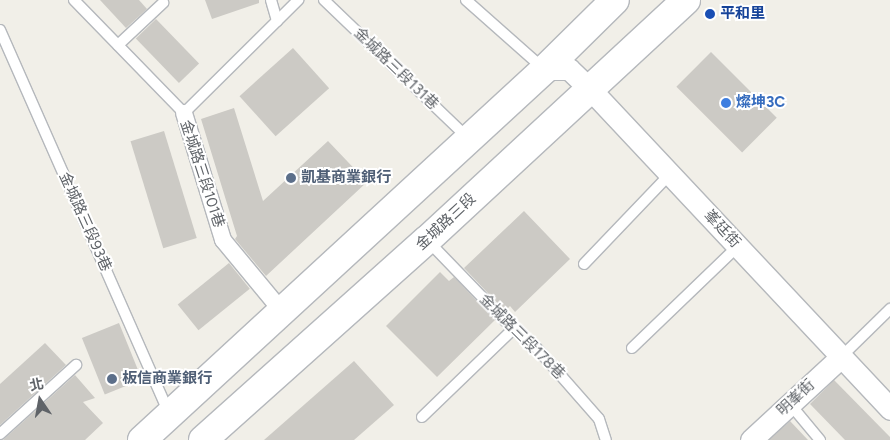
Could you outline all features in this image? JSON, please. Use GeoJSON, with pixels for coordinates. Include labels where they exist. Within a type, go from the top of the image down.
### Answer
{"type":"FeatureCollection","features":[{"type":"Feature","properties":{"kind":"main road"},"geometry":{"type":"LineString","coordinates":[[142,440],[281,310],[544,70],[615,0]]}},
{"type":"Feature","properties":{"kind":"main road","name":"金城路三段"},"geometry":{"type":"LineString","coordinates":[[203,440],[427,240],[686,0]]}},
{"type":"Feature","properties":{"kind":"street","name":"峯廷街"},"geometry":{"type":"LineString","coordinates":[[544,70],[569,69],[890,409]]}},
{"type":"Feature","properties":{"kind":"street","name":"金城路三段101巷"},"geometry":{"type":"LineString","coordinates":[[184,114],[223,240],[281,310]]}},
{"type":"Feature","properties":{"kind":"street","name":"明峯街"},"geometry":{"type":"LineString","coordinates":[[751,440],[841,357]]}},
{"type":"Feature","properties":{"kind":"lane","name":"金城路三段101巷"},"geometry":{"type":"LineString","coordinates":[[74,0],[184,114]]}},
{"type":"Feature","properties":{"kind":"lane"},"geometry":{"type":"LineString","coordinates":[[271,0],[278,21]]}},
{"type":"Feature","properties":{"kind":"lane"},"geometry":{"type":"LineString","coordinates":[[184,114],[298,0]]}},
{"type":"Feature","properties":{"kind":"lane","name":"金城路三段131巷"},"geometry":{"type":"LineString","coordinates":[[324,0],[468,138]]}},
{"type":"Feature","properties":{"kind":"lane"},"geometry":{"type":"LineString","coordinates":[[466,0],[544,70]]}},
{"type":"Feature","properties":{"kind":"lane"},"geometry":{"type":"LineString","coordinates":[[118,45],[163,3]]}},
{"type":"Feature","properties":{"kind":"lane","name":"金城路三段93巷"},"geometry":{"type":"LineString","coordinates":[[0,30],[170,414]]}},
{"type":"Feature","properties":{"kind":"lane"},"geometry":{"type":"LineString","coordinates":[[584,264],[670,174]]}},
{"type":"Feature","properties":{"kind":"lane","name":"金城路三段178巷"},"geometry":{"type":"LineString","coordinates":[[427,240],[514,329],[534,345],[599,419],[606,440]]}},
{"type":"Feature","properties":{"kind":"lane"},"geometry":{"type":"LineString","coordinates":[[632,348],[738,246]]}},
{"type":"Feature","properties":{"kind":"lane"},"geometry":{"type":"LineString","coordinates":[[841,357],[890,308]]}},
{"type":"Feature","properties":{"kind":"lane"},"geometry":{"type":"LineString","coordinates":[[422,417],[514,329]]}},
{"type":"Feature","properties":{"kind":"lane"},"geometry":{"type":"LineString","coordinates":[[0,434],[76,365]]}},
{"type":"Feature","properties":{"kind":"lane"},"geometry":{"type":"LineString","coordinates":[[790,404],[820,440]]}},
{"type":"Feature","properties":{"kind":"building"},"geometry":{"type":"Polygon","coordinates":[[[100,0],[139,0],[147,9],[126,28],[100,0]]]}},
{"type":"Feature","properties":{"kind":"building"},"geometry":{"type":"Polygon","coordinates":[[[205,0],[259,0],[259,3],[212,19],[205,0]]]}},
{"type":"Feature","properties":{"kind":"building"},"geometry":{"type":"Polygon","coordinates":[[[156,19],[199,64],[179,83],[136,38],[156,19]]]}},
{"type":"Feature","properties":{"kind":"building"},"geometry":{"type":"Polygon","coordinates":[[[293,48],[329,88],[276,136],[239,96],[293,48]]]}},
{"type":"Feature","properties":{"kind":"building","name":"燦坤3C"},"geometry":{"type":"Polygon","coordinates":[[[711,52],[777,118],[742,152],[676,87],[711,52]]]}},
{"type":"Feature","properties":{"kind":"building"},"geometry":{"type":"Polygon","coordinates":[[[234,108],[263,201],[328,141],[367,182],[266,276],[235,239],[237,236],[201,119],[234,108]]]}},
{"type":"Feature","properties":{"kind":"building"},"geometry":{"type":"Polygon","coordinates":[[[164,131],[197,238],[163,248],[131,141],[164,131]]]}},
{"type":"Feature","properties":{"kind":"building"},"geometry":{"type":"Polygon","coordinates":[[[524,211],[570,259],[515,312],[510,306],[505,311],[464,268],[524,211]]]}},
{"type":"Feature","properties":{"kind":"building"},"geometry":{"type":"Polygon","coordinates":[[[229,263],[250,289],[198,330],[178,305],[229,263]]]}},
{"type":"Feature","properties":{"kind":"building"},"geometry":{"type":"Polygon","coordinates":[[[440,272],[449,281],[454,277],[495,320],[437,377],[386,326],[440,272]]]}},
{"type":"Feature","properties":{"kind":"building"},"geometry":{"type":"Polygon","coordinates":[[[119,323],[142,380],[105,395],[82,338],[119,323]]]}},
{"type":"Feature","properties":{"kind":"building"},"geometry":{"type":"Polygon","coordinates":[[[45,343],[66,365],[0,425],[0,384],[45,343]]]}},
{"type":"Feature","properties":{"kind":"building"},"geometry":{"type":"Polygon","coordinates":[[[354,361],[394,405],[354,440],[264,440],[354,361]]]}},
{"type":"Feature","properties":{"kind":"building"},"geometry":{"type":"Polygon","coordinates":[[[75,375],[95,398],[83,402],[103,423],[85,440],[3,440],[75,375]]]}},
{"type":"Feature","properties":{"kind":"building"},"geometry":{"type":"Polygon","coordinates":[[[834,380],[890,437],[890,440],[845,440],[810,404],[834,380]]]}},
{"type":"Feature","properties":{"kind":"building"},"geometry":{"type":"Polygon","coordinates":[[[790,421],[808,440],[769,440],[790,421]]]}},
{"type":"Feature","properties":{"kind":"place","name":"平和里"},"geometry":{"type":"Point","coordinates":[710,14]}},
{"type":"Feature","properties":{"kind":"place","name":"燦坤3C"},"geometry":{"type":"Point","coordinates":[726,103]}},
{"type":"Feature","properties":{"kind":"place","name":"凱基商業銀行"},"geometry":{"type":"Point","coordinates":[291,178]}},
{"type":"Feature","properties":{"kind":"place","name":"板信商業銀行"},"geometry":{"type":"Point","coordinates":[112,379]}}]}
